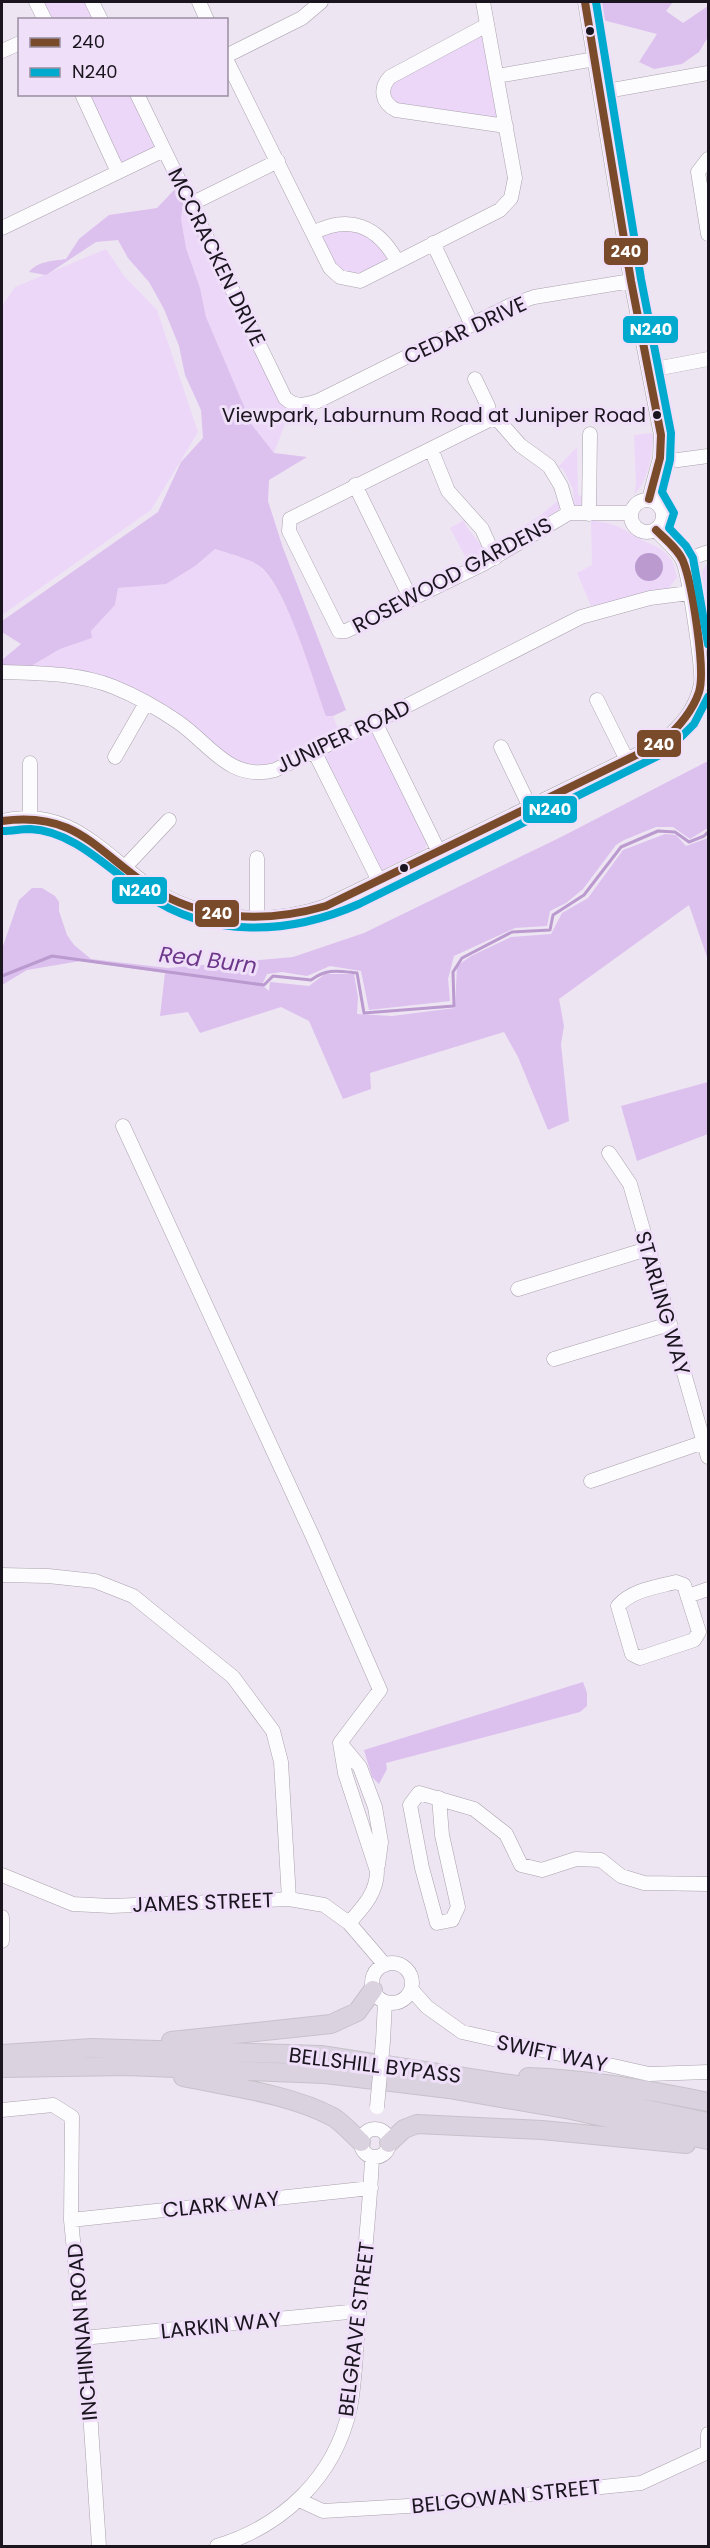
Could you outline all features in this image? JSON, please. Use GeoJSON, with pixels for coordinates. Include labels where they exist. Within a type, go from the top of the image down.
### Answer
{"type":"FeatureCollection","features":[{"type":"Feature","properties":{"kind":"highway"},"geometry":{"type":"LineString","coordinates":[[92,2048],[332,2024],[357,2012],[379,1996]]}},
{"type":"Feature","properties":{"kind":"highway","name":"BELLSHILL BYPASS"},"geometry":{"type":"LineString","coordinates":[[2,2054],[92,2048],[321,2055],[575,2094],[708,2122]]}},
{"type":"Feature","properties":{"kind":"highway"},"geometry":{"type":"LineString","coordinates":[[126,2066],[252,2091],[298,2103],[334,2118],[366,2150]]}},
{"type":"Feature","properties":{"kind":"highway","name":"BELLSHILL BYPASS"},"geometry":{"type":"LineString","coordinates":[[2,2068],[126,2066],[325,2074],[449,2089],[571,2110],[708,2140]]}},
{"type":"Feature","properties":{"kind":"highway"},"geometry":{"type":"LineString","coordinates":[[448,2073],[562,2078],[629,2087],[708,2102]]}},
{"type":"Feature","properties":{"kind":"highway"},"geometry":{"type":"LineString","coordinates":[[390,2143],[404,2129],[417,2124],[542,2130],[708,2146]]}},
{"type":"Feature","properties":{"kind":"street"},"geometry":{"type":"LineString","coordinates":[[36,2],[44,18]]}},
{"type":"Feature","properties":{"kind":"street"},"geometry":{"type":"LineString","coordinates":[[92,2],[100,18]]}},
{"type":"Feature","properties":{"kind":"street"},"geometry":{"type":"LineString","coordinates":[[198,2],[206,18]]}},
{"type":"Feature","properties":{"kind":"street"},"geometry":{"type":"LineString","coordinates":[[228,56],[302,18],[321,2]]}},
{"type":"Feature","properties":{"kind":"street"},"geometry":{"type":"LineString","coordinates":[[228,61],[330,268],[340,278],[360,281],[500,210],[511,198],[515,178],[483,2]]}},
{"type":"Feature","properties":{"kind":"street"},"geometry":{"type":"LineString","coordinates":[[585,2],[631,281],[661,435],[660,458],[649,499]]}},
{"type":"Feature","properties":{"kind":"street"},"geometry":{"type":"LineString","coordinates":[[487,25],[390,77],[384,86],[383,95],[389,106],[396,110],[506,126]]}},
{"type":"Feature","properties":{"kind":"street"},"geometry":{"type":"LineString","coordinates":[[2,51],[18,44]]}},
{"type":"Feature","properties":{"kind":"street"},"geometry":{"type":"LineString","coordinates":[[496,76],[595,58]]}},
{"type":"Feature","properties":{"kind":"street"},"geometry":{"type":"LineString","coordinates":[[601,92],[708,73]]}},
{"type":"Feature","properties":{"kind":"street"},"geometry":{"type":"LineString","coordinates":[[83,96],[118,172]]}},
{"type":"Feature","properties":{"kind":"street","name":"MCCRACKEN DRIVE"},"geometry":{"type":"LineString","coordinates":[[138,96],[285,398],[297,405],[308,404]]}},
{"type":"Feature","properties":{"kind":"street"},"geometry":{"type":"LineString","coordinates":[[2,228],[164,150]]}},
{"type":"Feature","properties":{"kind":"street"},"geometry":{"type":"LineString","coordinates":[[708,159],[698,172],[708,234]]}},
{"type":"Feature","properties":{"kind":"street"},"geometry":{"type":"LineString","coordinates":[[191,204],[278,161]]}},
{"type":"Feature","properties":{"kind":"street"},"geometry":{"type":"LineString","coordinates":[[313,233],[329,224],[348,223],[369,229],[383,240],[397,261]]}},
{"type":"Feature","properties":{"kind":"street"},"geometry":{"type":"LineString","coordinates":[[433,243],[472,324]]}},
{"type":"Feature","properties":{"kind":"street","name":"CEDAR DRIVE"},"geometry":{"type":"LineString","coordinates":[[308,404],[511,305],[534,297],[631,281]]}},
{"type":"Feature","properties":{"kind":"street"},"geometry":{"type":"LineString","coordinates":[[650,370],[708,360]]}},
{"type":"Feature","properties":{"kind":"street"},"geometry":{"type":"LineString","coordinates":[[475,379],[488,406],[491,419],[499,422],[520,445],[549,466],[561,486],[570,513]]}},
{"type":"Feature","properties":{"kind":"street","name":"ROSEWOOD GARDENS"},"geometry":{"type":"LineString","coordinates":[[491,419],[294,516],[288,523],[289,531],[335,627],[342,632],[346,631],[495,558],[570,513],[631,513]]}},
{"type":"Feature","properties":{"kind":"street"},"geometry":{"type":"LineString","coordinates":[[589,513],[591,434]]}},
{"type":"Feature","properties":{"kind":"street"},"geometry":{"type":"LineString","coordinates":[[431,449],[448,491],[482,529],[495,558]]}},
{"type":"Feature","properties":{"kind":"street"},"geometry":{"type":"LineString","coordinates":[[660,458],[678,460],[708,456]]}},
{"type":"Feature","properties":{"kind":"street"},"geometry":{"type":"LineString","coordinates":[[355,485],[411,599]]}},
{"type":"Feature","properties":{"kind":"street"},"geometry":{"type":"LineString","coordinates":[[649,499],[656,501],[664,515],[656,530],[646,532],[636,528],[631,513],[636,504],[649,499]]}},
{"type":"Feature","properties":{"kind":"street"},"geometry":{"type":"LineString","coordinates":[[2,820],[47,820],[71,828],[95,842],[150,887],[199,910],[219,915],[257,918],[310,912],[379,881],[661,743],[683,724],[696,701],[701,682],[701,661],[683,561],[656,530]]}},
{"type":"Feature","properties":{"kind":"street"},"geometry":{"type":"LineString","coordinates":[[683,561],[708,552]]}},
{"type":"Feature","properties":{"kind":"street","name":"JUNIPER ROAD"},"geometry":{"type":"LineString","coordinates":[[2,672],[76,677],[114,687],[179,723],[232,767],[264,773],[375,722],[581,617],[650,598],[689,593]]}},
{"type":"Feature","properties":{"kind":"street"},"geometry":{"type":"LineString","coordinates":[[597,700],[627,760]]}},
{"type":"Feature","properties":{"kind":"street"},"geometry":{"type":"LineString","coordinates":[[115,757],[146,703]]}},
{"type":"Feature","properties":{"kind":"street"},"geometry":{"type":"LineString","coordinates":[[375,722],[439,852]]}},
{"type":"Feature","properties":{"kind":"street"},"geometry":{"type":"LineString","coordinates":[[501,747],[530,807]]}},
{"type":"Feature","properties":{"kind":"street"},"geometry":{"type":"LineString","coordinates":[[314,751],[379,881]]}},
{"type":"Feature","properties":{"kind":"street"},"geometry":{"type":"LineString","coordinates":[[30,763],[30,819]]}},
{"type":"Feature","properties":{"kind":"street"},"geometry":{"type":"LineString","coordinates":[[125,867],[169,820]]}},
{"type":"Feature","properties":{"kind":"street"},"geometry":{"type":"LineString","coordinates":[[257,858],[257,918]]}},
{"type":"Feature","properties":{"kind":"street"},"geometry":{"type":"LineString","coordinates":[[123,1126],[313,1537],[380,1690],[340,1743],[345,1773],[377,1871],[377,1880],[369,1900],[349,1923]]}},
{"type":"Feature","properties":{"kind":"street","name":"STARLING WAY"},"geometry":{"type":"LineString","coordinates":[[609,1153],[630,1184],[708,1457]]}},
{"type":"Feature","properties":{"kind":"street"},"geometry":{"type":"LineString","coordinates":[[518,1289],[647,1249]]}},
{"type":"Feature","properties":{"kind":"street"},"geometry":{"type":"LineString","coordinates":[[554,1359],[669,1324]]}},
{"type":"Feature","properties":{"kind":"street"},"geometry":{"type":"LineString","coordinates":[[591,1481],[704,1442]]}},
{"type":"Feature","properties":{"kind":"street"},"geometry":{"type":"LineString","coordinates":[[2,1575],[48,1576],[95,1581],[133,1596],[233,1677],[273,1731],[281,1762],[289,1899]]}},
{"type":"Feature","properties":{"kind":"street"},"geometry":{"type":"LineString","coordinates":[[676,1581],[684,1585],[688,1596],[699,1632],[694,1640],[640,1658],[632,1654],[618,1606],[637,1592],[676,1581]]}},
{"type":"Feature","properties":{"kind":"street"},"geometry":{"type":"LineString","coordinates":[[688,1596],[708,1589]]}},
{"type":"Feature","properties":{"kind":"street"},"geometry":{"type":"LineString","coordinates":[[440,1798],[442,1835],[458,1907],[452,1920],[437,1923],[422,1868],[410,1805],[419,1793],[440,1798],[474,1809],[506,1834],[521,1866],[542,1870],[576,1859],[601,1860],[621,1876],[644,1883],[708,1884]]}},
{"type":"Feature","properties":{"kind":"street","name":"JAMES STREET"},"geometry":{"type":"LineString","coordinates":[[2,1875],[74,1905],[111,1906],[289,1899],[324,1905],[349,1923],[385,1965],[392,1963],[405,1968],[410,1975],[411,1989]]}},
{"type":"Feature","properties":{"kind":"street"},"geometry":{"type":"LineString","coordinates":[[2,1917],[2,1941]]}},
{"type":"Feature","properties":{"kind":"street"},"geometry":{"type":"LineString","coordinates":[[376,2128],[383,2041],[375,1973],[385,1965]]}},
{"type":"Feature","properties":{"kind":"street"},"geometry":{"type":"LineString","coordinates":[[379,1996],[401,2002],[409,1995],[411,1989]]}},
{"type":"Feature","properties":{"kind":"street","name":"SWIFT WAY"},"geometry":{"type":"LineString","coordinates":[[411,1989],[427,2007],[462,2031],[494,2040],[648,2074],[708,2072]]}},
{"type":"Feature","properties":{"kind":"street","name":"INCHINNAN ROAD"},"geometry":{"type":"LineString","coordinates":[[2,2110],[53,2105],[72,2117],[71,2220],[83,2338],[99,2547]]}},
{"type":"Feature","properties":{"kind":"street"},"geometry":{"type":"LineString","coordinates":[[376,2128],[387,2135],[390,2143],[384,2154],[366,2150],[368,2131],[376,2128]]}},
{"type":"Feature","properties":{"kind":"street","name":"BELGRAVE STREET"},"geometry":{"type":"LineString","coordinates":[[217,2547],[237,2540],[282,2515],[311,2488],[334,2454],[350,2406],[371,2188],[366,2150]]}},
{"type":"Feature","properties":{"kind":"street","name":"CLARK WAY"},"geometry":{"type":"LineString","coordinates":[[71,2220],[371,2188]]}},
{"type":"Feature","properties":{"kind":"street","name":"LARKIN WAY"},"geometry":{"type":"LineString","coordinates":[[83,2338],[359,2311]]}},
{"type":"Feature","properties":{"kind":"street"},"geometry":{"type":"LineString","coordinates":[[708,2434],[708,2452]]}},
{"type":"Feature","properties":{"kind":"street","name":"BELGOWAN STREET"},"geometry":{"type":"LineString","coordinates":[[299,2500],[323,2511],[425,2505],[636,2483],[708,2452]]}},
{"type":"Feature","properties":{"kind":"shaded area"},"geometry":{"type":"Polygon","coordinates":[[[36,2],[92,2],[100,18],[44,18],[36,2]]]}},
{"type":"Feature","properties":{"kind":"shaded area"},"geometry":{"type":"Polygon","coordinates":[[[593,2],[673,2],[666,11],[683,23],[708,6],[708,37],[699,52],[682,64],[654,69],[639,62],[657,34],[595,18],[593,2]]]}},
{"type":"Feature","properties":{"kind":"shaded area"},"geometry":{"type":"Polygon","coordinates":[[[487,25],[506,126],[396,110],[384,86],[487,25]]]}},
{"type":"Feature","properties":{"kind":"shaded area"},"geometry":{"type":"Polygon","coordinates":[[[82,96],[137,96],[164,150],[118,172],[82,96]]]}},
{"type":"Feature","properties":{"kind":"shaded area"},"geometry":{"type":"Polygon","coordinates":[[[175,189],[183,202],[181,219],[186,248],[200,288],[206,317],[252,425],[274,453],[307,457],[269,480],[268,501],[283,548],[346,710],[333,716],[326,716],[299,637],[272,580],[262,568],[246,559],[215,549],[195,566],[166,584],[118,588],[115,605],[91,631],[92,638],[60,649],[31,666],[2,667],[2,660],[21,644],[2,632],[2,621],[158,512],[181,462],[203,438],[201,410],[185,375],[179,346],[164,309],[149,282],[128,258],[118,240],[96,242],[46,275],[29,272],[41,264],[66,259],[79,239],[109,215],[157,208],[175,189]]]}},
{"type":"Feature","properties":{"kind":"shaded area"},"geometry":{"type":"Polygon","coordinates":[[[183,202],[291,408],[274,453],[252,425],[206,317],[200,288],[186,248],[181,219],[183,202]]]}},
{"type":"Feature","properties":{"kind":"shaded area"},"geometry":{"type":"Polygon","coordinates":[[[369,229],[397,261],[360,281],[340,277],[313,233],[369,229]]]}},
{"type":"Feature","properties":{"kind":"shaded area"},"geometry":{"type":"Polygon","coordinates":[[[106,249],[124,276],[157,310],[198,432],[151,510],[2,615],[2,306],[15,287],[106,249]]]}},
{"type":"Feature","properties":{"kind":"shaded area"},"geometry":{"type":"Polygon","coordinates":[[[652,433],[654,439],[648,469],[643,483],[634,494],[636,484],[634,435],[652,433]]]}},
{"type":"Feature","properties":{"kind":"shaded area"},"geometry":{"type":"Polygon","coordinates":[[[577,447],[578,495],[582,496],[581,506],[574,505],[573,489],[563,469],[558,467],[577,447]]]}},
{"type":"Feature","properties":{"kind":"shaded area"},"geometry":{"type":"Polygon","coordinates":[[[559,500],[560,509],[538,525],[532,524],[508,537],[504,545],[496,543],[538,517],[559,500]]]}},
{"type":"Feature","properties":{"kind":"shaded area"},"geometry":{"type":"Polygon","coordinates":[[[464,520],[484,549],[483,555],[477,559],[472,557],[467,560],[450,528],[464,520]]]}},
{"type":"Feature","properties":{"kind":"shaded area"},"geometry":{"type":"Polygon","coordinates":[[[591,520],[616,526],[665,552],[675,568],[677,577],[669,588],[591,606],[577,573],[592,565],[591,520]]]}},
{"type":"Feature","properties":{"kind":"shaded area"},"geometry":{"type":"Polygon","coordinates":[[[215,549],[251,562],[261,568],[271,580],[281,596],[299,638],[326,716],[333,716],[339,731],[275,762],[263,765],[239,763],[79,672],[31,666],[60,649],[92,638],[91,631],[115,605],[118,588],[145,584],[170,576],[194,565],[215,549]]]}},
{"type":"Feature","properties":{"kind":"shaded area"},"geometry":{"type":"Polygon","coordinates":[[[649,553],[659,557],[663,567],[659,577],[649,581],[639,577],[635,567],[639,557],[649,553]]]}},
{"type":"Feature","properties":{"kind":"shaded area"},"geometry":{"type":"Polygon","coordinates":[[[708,565],[708,624],[699,586],[702,571],[708,565]]]}},
{"type":"Feature","properties":{"kind":"shaded area"},"geometry":{"type":"Polygon","coordinates":[[[368,732],[376,735],[428,841],[425,849],[383,870],[379,869],[350,815],[352,809],[331,769],[327,767],[325,757],[327,752],[368,732]]]}},
{"type":"Feature","properties":{"kind":"shaded area"},"geometry":{"type":"Polygon","coordinates":[[[708,761],[708,828],[690,839],[673,827],[656,827],[616,845],[583,889],[566,903],[550,911],[547,926],[515,928],[454,956],[448,979],[450,1001],[369,1010],[361,971],[330,966],[307,976],[282,972],[267,974],[262,985],[269,991],[270,982],[309,986],[325,974],[354,974],[358,997],[357,1014],[392,1016],[455,1008],[457,966],[471,956],[511,937],[551,934],[562,913],[588,898],[623,850],[665,834],[676,835],[686,846],[708,838],[708,960],[689,905],[559,999],[564,1026],[561,1044],[569,1121],[548,1130],[518,1057],[504,1032],[370,1073],[371,1089],[343,1099],[309,1021],[281,1007],[200,1033],[188,1012],[160,1016],[165,973],[80,961],[27,970],[2,985],[2,949],[19,900],[32,888],[42,888],[55,896],[59,902],[59,911],[67,935],[74,945],[91,959],[168,968],[293,957],[364,933],[561,837],[708,761]]]}},
{"type":"Feature","properties":{"kind":"shaded area"},"geometry":{"type":"Polygon","coordinates":[[[708,1082],[708,1134],[637,1161],[621,1106],[708,1082]]]}},
{"type":"Feature","properties":{"kind":"shaded area"},"geometry":{"type":"Polygon","coordinates":[[[583,1682],[587,1693],[587,1706],[580,1712],[386,1763],[387,1769],[379,1784],[372,1777],[364,1750],[583,1682]]]}},
{"type":"Feature","properties":{"kind":"waterway","name":"Red Burn"},"geometry":{"type":"LineString","coordinates":[[2,976],[52,956],[264,985],[273,976],[311,980],[322,974],[338,971],[357,973],[364,1013],[454,1006],[453,972],[462,958],[512,932],[550,930],[553,915],[584,895],[621,847],[658,831],[675,832],[689,842],[708,832]]}},
{"type":"Feature","properties":{"kind":"transit line","name":"240"},"geometry":{"type":"LineString","coordinates":[[585,2],[631,281],[661,435],[660,458],[649,499]]}},
{"type":"Feature","properties":{"kind":"transit line","name":"N240"},"geometry":{"type":"LineString","coordinates":[[596,2],[641,279],[671,433],[670,460],[662,492],[674,513],[669,528],[686,546],[693,558],[708,644]]}},
{"type":"Feature","properties":{"kind":"transit line","name":"240"},"geometry":{"type":"LineString","coordinates":[[2,821],[27,819],[49,822],[67,828],[99,847],[150,887],[170,899],[213,913],[258,917],[304,912],[326,906],[661,743],[678,726],[688,714],[699,692],[701,681],[699,647],[694,606],[683,561],[675,548],[656,530]]}},
{"type":"Feature","properties":{"kind":"transit line","name":"N240"},"geometry":{"type":"LineString","coordinates":[[3,831],[30,829],[46,831],[62,837],[77,844],[145,894],[170,909],[196,919],[250,928],[305,922],[359,904],[666,752],[694,724],[708,697]]}},
{"type":"Feature","properties":{"kind":"place","name":"Viewpark, Laburnum Road at Juniper Road"},"geometry":{"type":"Point","coordinates":[657,415]}}]}
